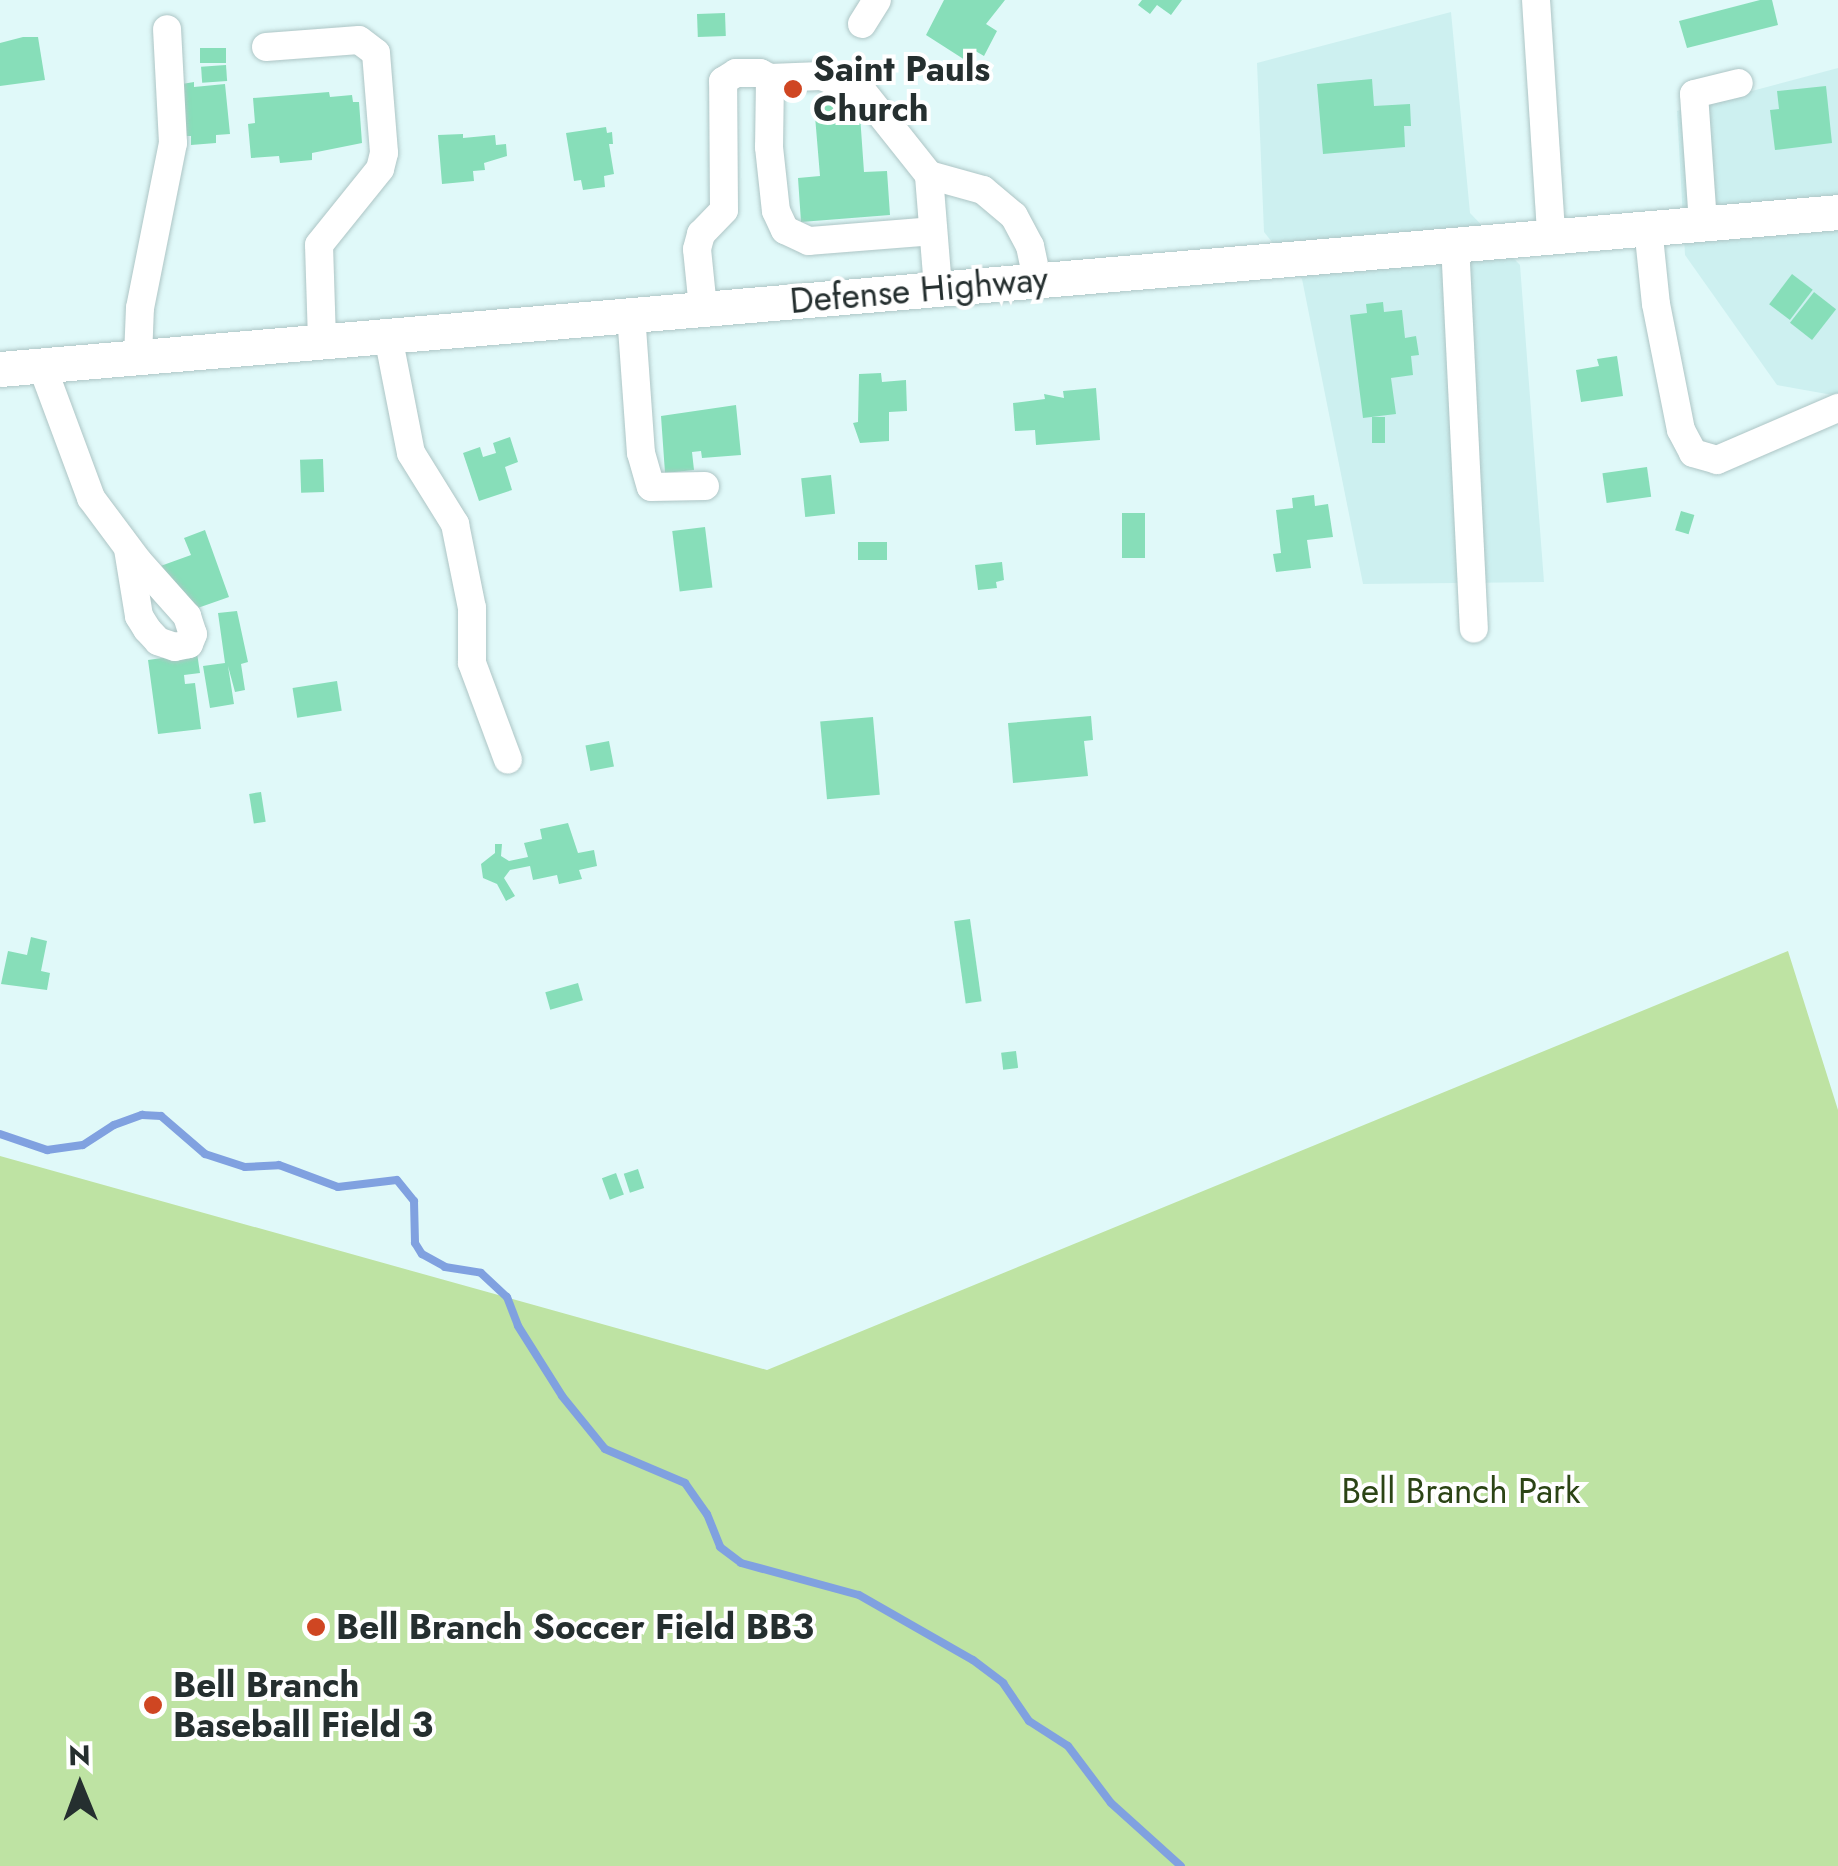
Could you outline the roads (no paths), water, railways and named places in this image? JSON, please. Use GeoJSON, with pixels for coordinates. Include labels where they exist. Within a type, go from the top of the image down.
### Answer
{"type":"FeatureCollection","features":[{"type":"Feature","properties":{"kind":"main road","name":"Defense Highway"},"geometry":{"type":"LineString","coordinates":[[0,369],[1838,212]]}},
{"type":"Feature","properties":{"kind":"street"},"geometry":{"type":"LineString","coordinates":[[862,24],[877,0]]}},
{"type":"Feature","properties":{"kind":"street"},"geometry":{"type":"LineString","coordinates":[[1536,0],[1551,235]]}},
{"type":"Feature","properties":{"kind":"street"},"geometry":{"type":"LineString","coordinates":[[138,357],[140,308],[173,143],[167,29]]}},
{"type":"Feature","properties":{"kind":"street"},"geometry":{"type":"LineString","coordinates":[[266,47],[359,40],[376,52],[384,153],[380,169],[319,245],[322,341]]}},
{"type":"Feature","properties":{"kind":"street"},"geometry":{"type":"LineString","coordinates":[[703,308],[697,248],[701,234],[724,210],[724,81],[736,72],[760,72],[770,78],[822,76],[863,92],[930,175],[983,190],[1014,216],[1030,246],[1037,280]]}},
{"type":"Feature","properties":{"kind":"street"},"geometry":{"type":"LineString","coordinates":[[770,78],[769,147],[776,211],[785,230],[809,241],[933,231]]}},
{"type":"Feature","properties":{"kind":"street"},"geometry":{"type":"LineString","coordinates":[[1703,222],[1694,94],[1739,83]]}},
{"type":"Feature","properties":{"kind":"street"},"geometry":{"type":"LineString","coordinates":[[930,175],[938,288]]}},
{"type":"Feature","properties":{"kind":"street"},"geometry":{"type":"LineString","coordinates":[[1648,227],[1666,358],[1681,430],[1692,452],[1717,460],[1838,408]]}},
{"type":"Feature","properties":{"kind":"street"},"geometry":{"type":"LineString","coordinates":[[1455,243],[1474,629]]}},
{"type":"Feature","properties":{"kind":"street"},"geometry":{"type":"LineString","coordinates":[[631,314],[641,453],[650,487],[705,486]]}},
{"type":"Feature","properties":{"kind":"street"},"geometry":{"type":"LineString","coordinates":[[388,336],[411,453],[455,524],[472,608],[472,664],[508,760]]}},
{"type":"Feature","properties":{"kind":"street"},"geometry":{"type":"LineString","coordinates":[[42,366],[91,498],[128,549]]}},
{"type":"Feature","properties":{"kind":"waterway"},"geometry":{"type":"LineString","coordinates":[[0,1134],[47,1150],[83,1145],[114,1125],[142,1115],[161,1116],[205,1154],[245,1167],[279,1165],[338,1187],[397,1180],[414,1201],[415,1243],[422,1254],[445,1267],[481,1273],[507,1297],[518,1326],[562,1396],[605,1449],[685,1483],[707,1514],[720,1547],[741,1563],[859,1595],[973,1660],[1003,1683],[1029,1721],[1068,1746],[1111,1803],[1181,1866]]}},
{"type":"Feature","properties":{"kind":"place","name":"Saint Pauls Church"},"geometry":{"type":"Point","coordinates":[793,89]}},
{"type":"Feature","properties":{"kind":"place","name":"Bell Branch Soccer Field BB3"},"geometry":{"type":"Point","coordinates":[316,1627]}},
{"type":"Feature","properties":{"kind":"place","name":"Bell Branch Baseball Field 3"},"geometry":{"type":"Point","coordinates":[153,1705]}},
{"type":"Feature","properties":{"kind":"park label","name":"Bell Branch Park"},"geometry":{"type":"Point","coordinates":[1461,1491]}}]}
